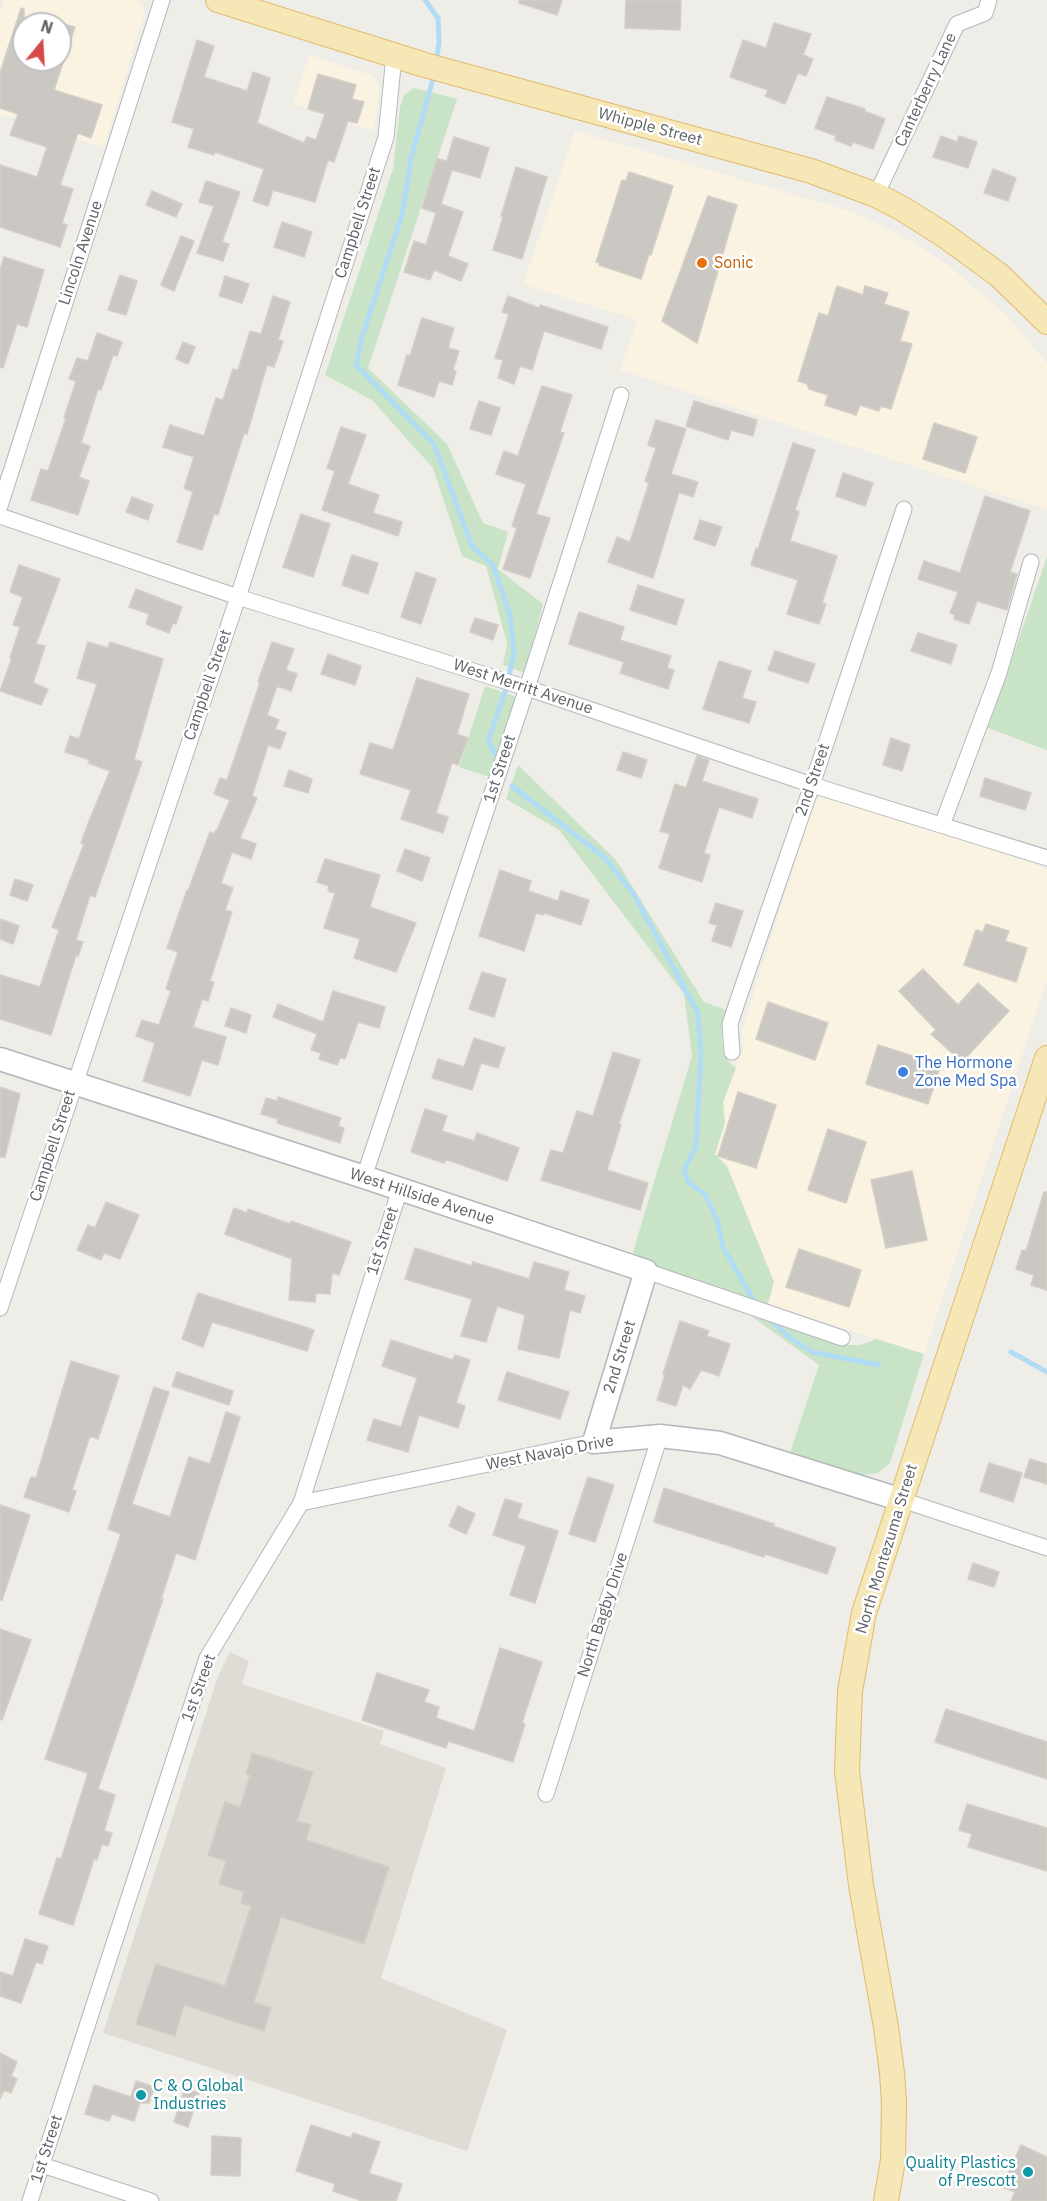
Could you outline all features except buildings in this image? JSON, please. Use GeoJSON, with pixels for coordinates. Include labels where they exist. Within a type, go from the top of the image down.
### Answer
{"type":"FeatureCollection","features":[{"type":"Feature","properties":{"kind":"main road","name":"Whipple Street"},"geometry":{"type":"LineString","coordinates":[[227,1],[394,56],[811,171],[876,195],[944,235],[999,275],[1047,322]]}},
{"type":"Feature","properties":{"kind":"main road","name":"North Montezuma Street"},"geometry":{"type":"LineString","coordinates":[[886,2201],[893,2160],[892,2073],[861,1886],[847,1772],[850,1691],[864,1613],[1047,1058]]}},
{"type":"Feature","properties":{"kind":"street","name":"Lincoln Avenue"},"geometry":{"type":"LineString","coordinates":[[0,506],[162,0]]}},
{"type":"Feature","properties":{"kind":"street","name":"Canterberry Lane"},"geometry":{"type":"LineString","coordinates":[[876,195],[957,24],[985,13],[989,0]]}},
{"type":"Feature","properties":{"kind":"street","name":"Campbell Street"},"geometry":{"type":"LineString","coordinates":[[0,1308],[238,597],[386,137],[394,56]]}},
{"type":"Feature","properties":{"kind":"street","name":"1st Street"},"geometry":{"type":"LineString","coordinates":[[364,1177],[621,394]]}},
{"type":"Feature","properties":{"kind":"street","name":"2nd Street"},"geometry":{"type":"LineString","coordinates":[[732,1052],[730,1024],[904,509]]}},
{"type":"Feature","properties":{"kind":"street","name":"West Merritt Avenue"},"geometry":{"type":"LineString","coordinates":[[0,516],[238,597],[494,677],[812,785],[1047,858]]}},
{"type":"Feature","properties":{"kind":"street"},"geometry":{"type":"LineString","coordinates":[[942,825],[999,673],[1031,562]]}},
{"type":"Feature","properties":{"kind":"street","name":"West Hillside Avenue"},"geometry":{"type":"LineString","coordinates":[[0,1059],[364,1177],[842,1338]]}},
{"type":"Feature","properties":{"kind":"street","name":"1st Street"},"geometry":{"type":"LineString","coordinates":[[30,2201],[207,1658],[301,1503],[400,1189]]}},
{"type":"Feature","properties":{"kind":"street","name":"2nd Street"},"geometry":{"type":"LineString","coordinates":[[594,1442],[646,1271]]}},
{"type":"Feature","properties":{"kind":"street","name":"West Navajo Drive"},"geometry":{"type":"LineString","coordinates":[[301,1503],[594,1442],[660,1436],[720,1443],[902,1500]]}},
{"type":"Feature","properties":{"kind":"street","name":"North Bagby Drive"},"geometry":{"type":"LineString","coordinates":[[546,1794],[660,1436]]}},
{"type":"Feature","properties":{"kind":"street"},"geometry":{"type":"LineString","coordinates":[[902,1500],[1047,1548]]}},
{"type":"Feature","properties":{"kind":"street"},"geometry":{"type":"LineString","coordinates":[[42,2165],[151,2201]]}},
{"type":"Feature","properties":{"kind":"shaded area"},"geometry":{"type":"Polygon","coordinates":[[[4,0],[137,0],[141,3],[144,14],[104,148],[0,114],[0,13],[4,0]]]}},
{"type":"Feature","properties":{"kind":"shaded area"},"geometry":{"type":"Polygon","coordinates":[[[309,55],[371,75],[378,82],[379,93],[374,131],[293,104],[309,55]]]}},
{"type":"Feature","properties":{"kind":"shaded area"},"geometry":{"type":"Polygon","coordinates":[[[575,131],[853,212],[902,236],[949,266],[1005,314],[1047,363],[1047,510],[620,370],[637,320],[523,284],[575,131]]]}},
{"type":"Feature","properties":{"kind":"shaded area"},"geometry":{"type":"Polygon","coordinates":[[[829,795],[1047,869],[1047,980],[924,1354],[768,1304],[774,1282],[714,1154],[725,1123],[723,1102],[743,1049],[742,1030],[814,803],[821,797],[829,795]]]}},
{"type":"Feature","properties":{"kind":"shaded area"},"geometry":{"type":"Polygon","coordinates":[[[230,1652],[249,1661],[242,1684],[384,1731],[380,1744],[446,1768],[381,1978],[507,2030],[467,2151],[103,2033],[218,1676],[230,1652]]]}},
{"type":"Feature","properties":{"kind":"green space"},"geometry":{"type":"Polygon","coordinates":[[[414,88],[457,99],[368,368],[447,444],[483,523],[508,532],[498,569],[543,604],[525,673],[503,665],[507,643],[486,566],[462,556],[433,468],[372,400],[325,375],[393,169],[400,107],[404,95],[414,88]]]}},
{"type":"Feature","properties":{"kind":"green space"},"geometry":{"type":"Polygon","coordinates":[[[1047,557],[1047,750],[988,728],[1047,557]]]}},
{"type":"Feature","properties":{"kind":"green space"},"geometry":{"type":"Polygon","coordinates":[[[485,686],[517,697],[490,777],[459,767],[485,686]]]}},
{"type":"Feature","properties":{"kind":"green space"},"geometry":{"type":"Polygon","coordinates":[[[518,765],[616,860],[704,1002],[726,1010],[722,1033],[723,1049],[725,1056],[736,1068],[723,1102],[725,1123],[715,1154],[727,1166],[774,1282],[768,1304],[650,1267],[633,1252],[692,1056],[684,994],[559,830],[506,799],[518,765]]]}},
{"type":"Feature","properties":{"kind":"green space"},"geometry":{"type":"Polygon","coordinates":[[[751,1316],[838,1345],[860,1345],[877,1339],[924,1354],[890,1463],[878,1473],[862,1475],[790,1453],[819,1365],[751,1316]]]}},
{"type":"Feature","properties":{"kind":"waterway"},"geometry":{"type":"LineString","coordinates":[[425,0],[438,18],[439,43],[436,62]]}},
{"type":"Feature","properties":{"kind":"waterway"},"geometry":{"type":"LineString","coordinates":[[434,75],[411,158],[402,215],[362,337],[356,365],[434,444],[472,546],[493,565],[510,615],[514,653],[506,689],[488,741],[495,754]]}},
{"type":"Feature","properties":{"kind":"waterway"},"geometry":{"type":"LineString","coordinates":[[512,786],[604,857],[633,893],[698,1013],[701,1055],[696,1147],[684,1170],[689,1183],[705,1194],[717,1220],[723,1247],[757,1306]]}},
{"type":"Feature","properties":{"kind":"waterway"},"geometry":{"type":"LineString","coordinates":[[770,1319],[789,1337],[812,1352],[879,1365]]}},
{"type":"Feature","properties":{"kind":"waterway"},"geometry":{"type":"LineString","coordinates":[[1011,1352],[1047,1372]]}},
{"type":"Feature","properties":{"kind":"place","name":"Sonic"},"geometry":{"type":"Point","coordinates":[702,263]}},
{"type":"Feature","properties":{"kind":"place","name":"The Hormone Zone Med Spa"},"geometry":{"type":"Point","coordinates":[903,1072]}},
{"type":"Feature","properties":{"kind":"place","name":"C & O Global Industries"},"geometry":{"type":"Point","coordinates":[141,2095]}},
{"type":"Feature","properties":{"kind":"place","name":"Quality Plastics of Prescott"},"geometry":{"type":"Point","coordinates":[1028,2172]}}]}
